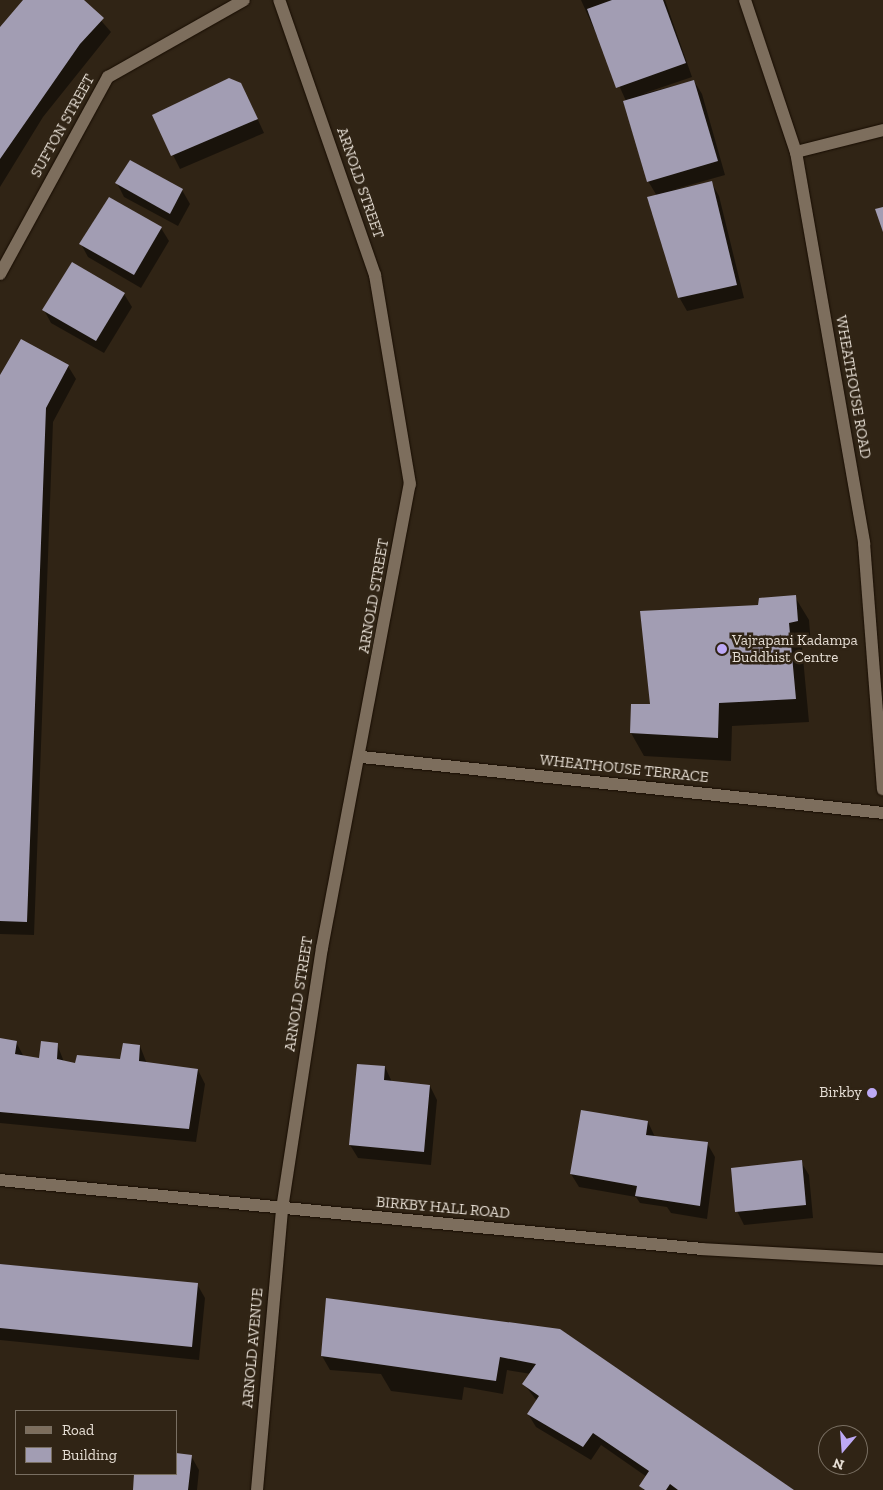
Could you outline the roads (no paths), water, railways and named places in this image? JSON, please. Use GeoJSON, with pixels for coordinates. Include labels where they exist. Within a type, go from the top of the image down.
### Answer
{"type":"FeatureCollection","features":[{"type":"Feature","properties":{"kind":"street","name":"SUFTON STREET"},"geometry":{"type":"LineString","coordinates":[[0,274],[108,77],[244,0]]}},
{"type":"Feature","properties":{"kind":"street","name":"ARNOLD STREET"},"geometry":{"type":"LineString","coordinates":[[279,0],[375,275],[410,484],[362,757],[322,948],[282,1209]]}},
{"type":"Feature","properties":{"kind":"street","name":"WHEATHOUSE ROAD"},"geometry":{"type":"LineString","coordinates":[[745,0],[796,152],[864,543],[878,656],[883,789]]}},
{"type":"Feature","properties":{"kind":"street"},"geometry":{"type":"LineString","coordinates":[[796,152],[883,130]]}},
{"type":"Feature","properties":{"kind":"street","name":"WHEATHOUSE TERRACE"},"geometry":{"type":"LineString","coordinates":[[362,757],[883,813]]}},
{"type":"Feature","properties":{"kind":"street","name":"BIRKBY HALL ROAD"},"geometry":{"type":"LineString","coordinates":[[0,1180],[702,1249],[883,1259]]}},
{"type":"Feature","properties":{"kind":"street","name":"ARNOLD AVENUE"},"geometry":{"type":"LineString","coordinates":[[257,1490],[282,1209]]}},
{"type":"Feature","properties":{"kind":"place","name":"Vajrapani Kadampa Buddhist Centre"},"geometry":{"type":"Point","coordinates":[722,649]}},
{"type":"Feature","properties":{"kind":"place","name":"Birkby"},"geometry":{"type":"Point","coordinates":[872,1093]}}]}
